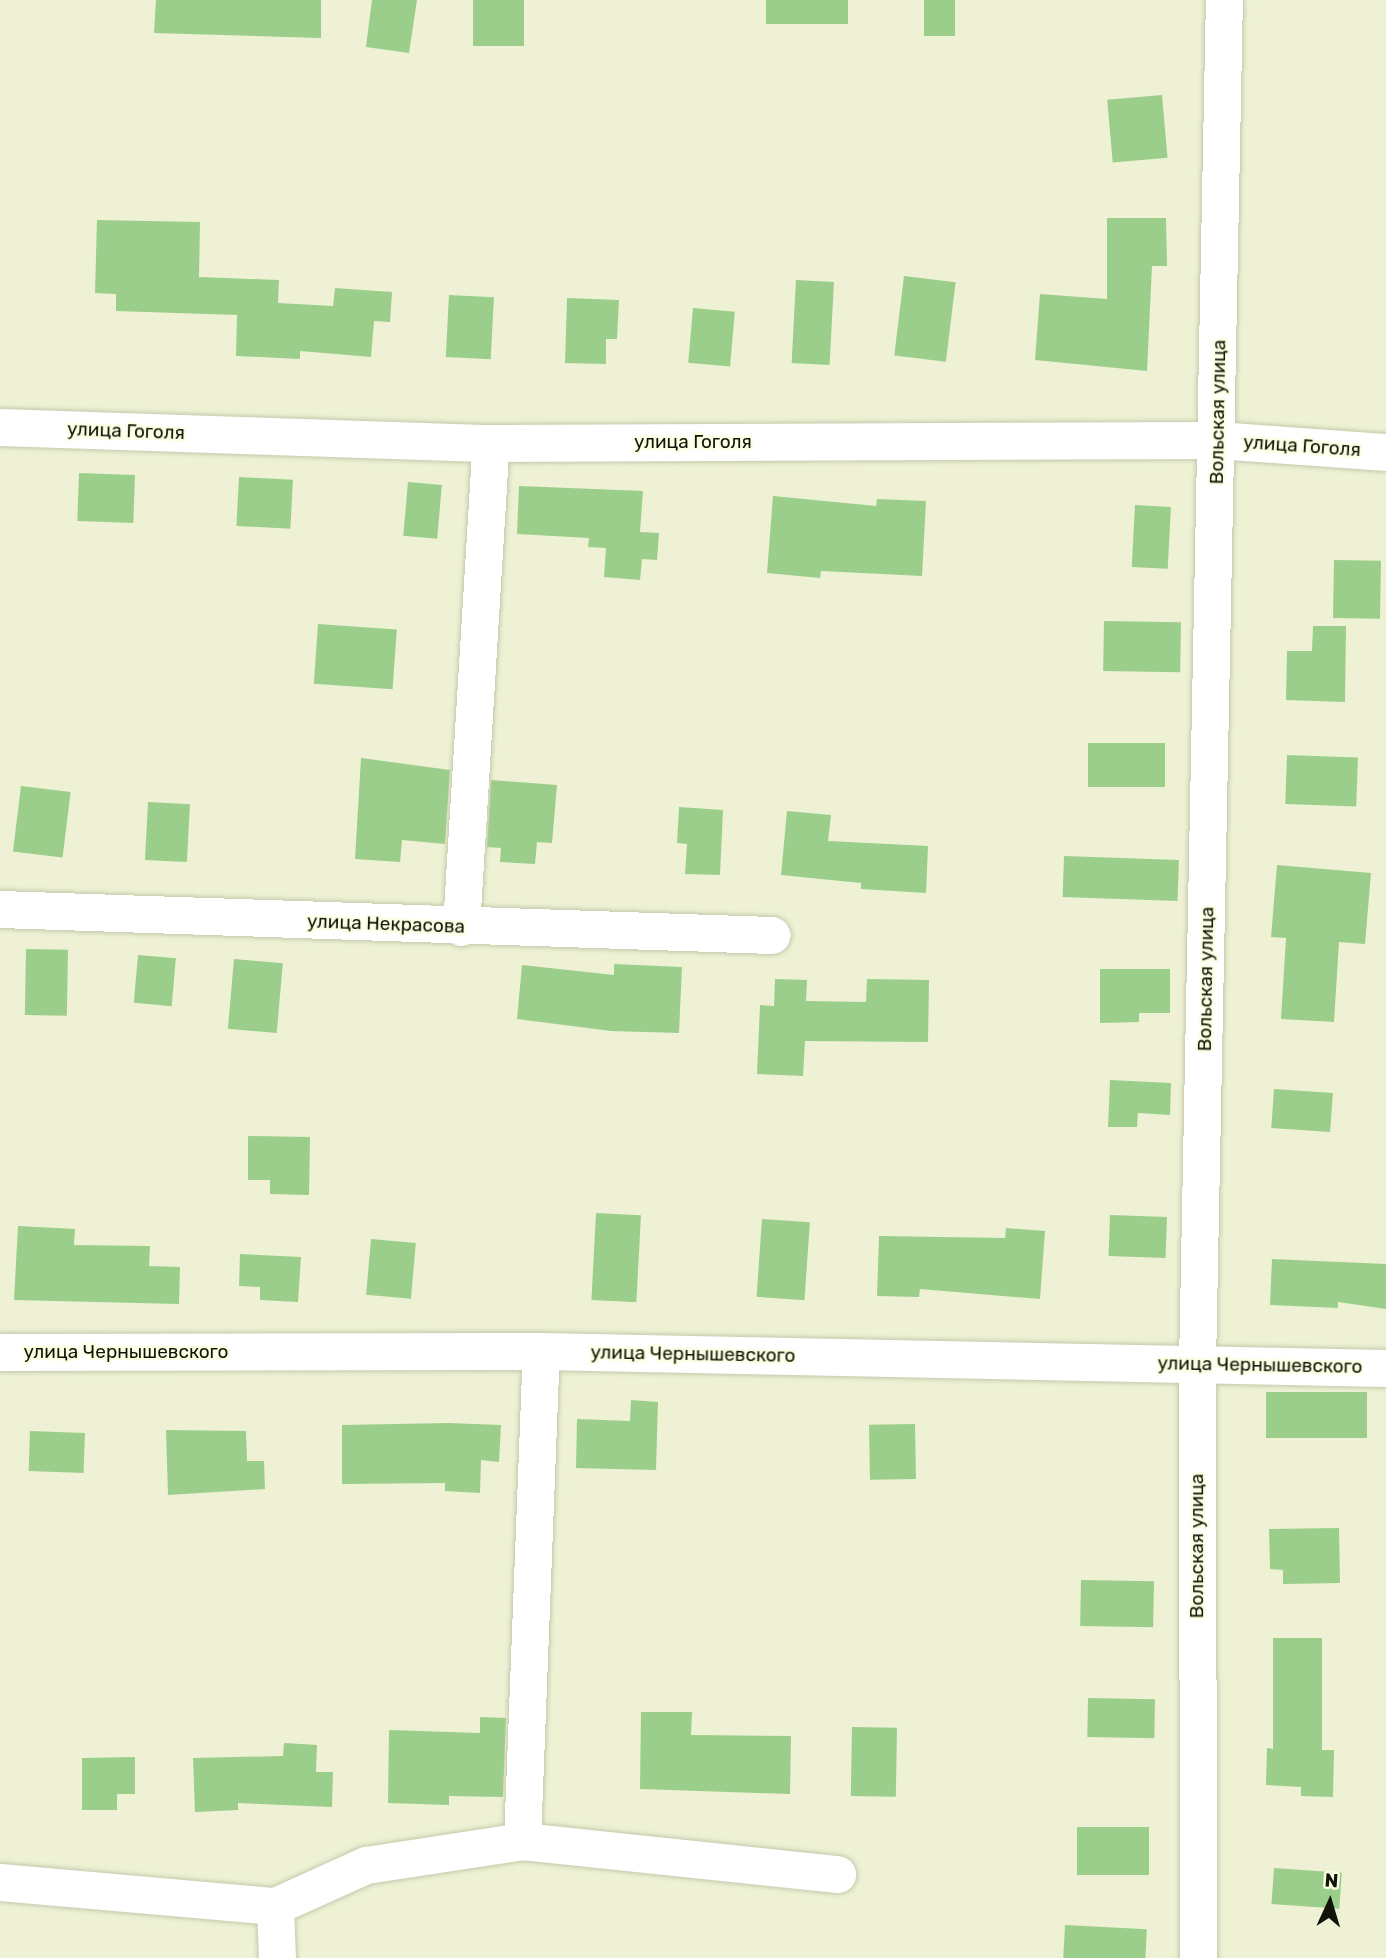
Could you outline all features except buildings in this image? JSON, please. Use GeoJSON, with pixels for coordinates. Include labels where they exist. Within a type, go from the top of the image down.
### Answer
{"type":"FeatureCollection","features":[{"type":"Feature","properties":{"kind":"street","name":"Вольская улица"},"geometry":{"type":"LineString","coordinates":[[1198,1958],[1197,1364],[1218,440],[1224,0]]}},
{"type":"Feature","properties":{"kind":"street","name":"улица Гоголя"},"geometry":{"type":"LineString","coordinates":[[0,427],[491,443],[1218,440],[1386,452]]}},
{"type":"Feature","properties":{"kind":"street"},"geometry":{"type":"LineString","coordinates":[[461,927],[491,443]]}},
{"type":"Feature","properties":{"kind":"street","name":"улица Некрасова"},"geometry":{"type":"LineString","coordinates":[[0,909],[461,927],[772,935]]}},
{"type":"Feature","properties":{"kind":"street"},"geometry":{"type":"LineString","coordinates":[[522,1841],[541,1351]]}},
{"type":"Feature","properties":{"kind":"street","name":"улица Чернышевского"},"geometry":{"type":"LineString","coordinates":[[0,1352],[541,1351],[1386,1368]]}},
{"type":"Feature","properties":{"kind":"street"},"geometry":{"type":"LineString","coordinates":[[0,1882],[275,1906],[366,1865],[522,1841],[837,1874]]}},
{"type":"Feature","properties":{"kind":"street"},"geometry":{"type":"LineString","coordinates":[[275,1906],[277,1958]]}}]}
